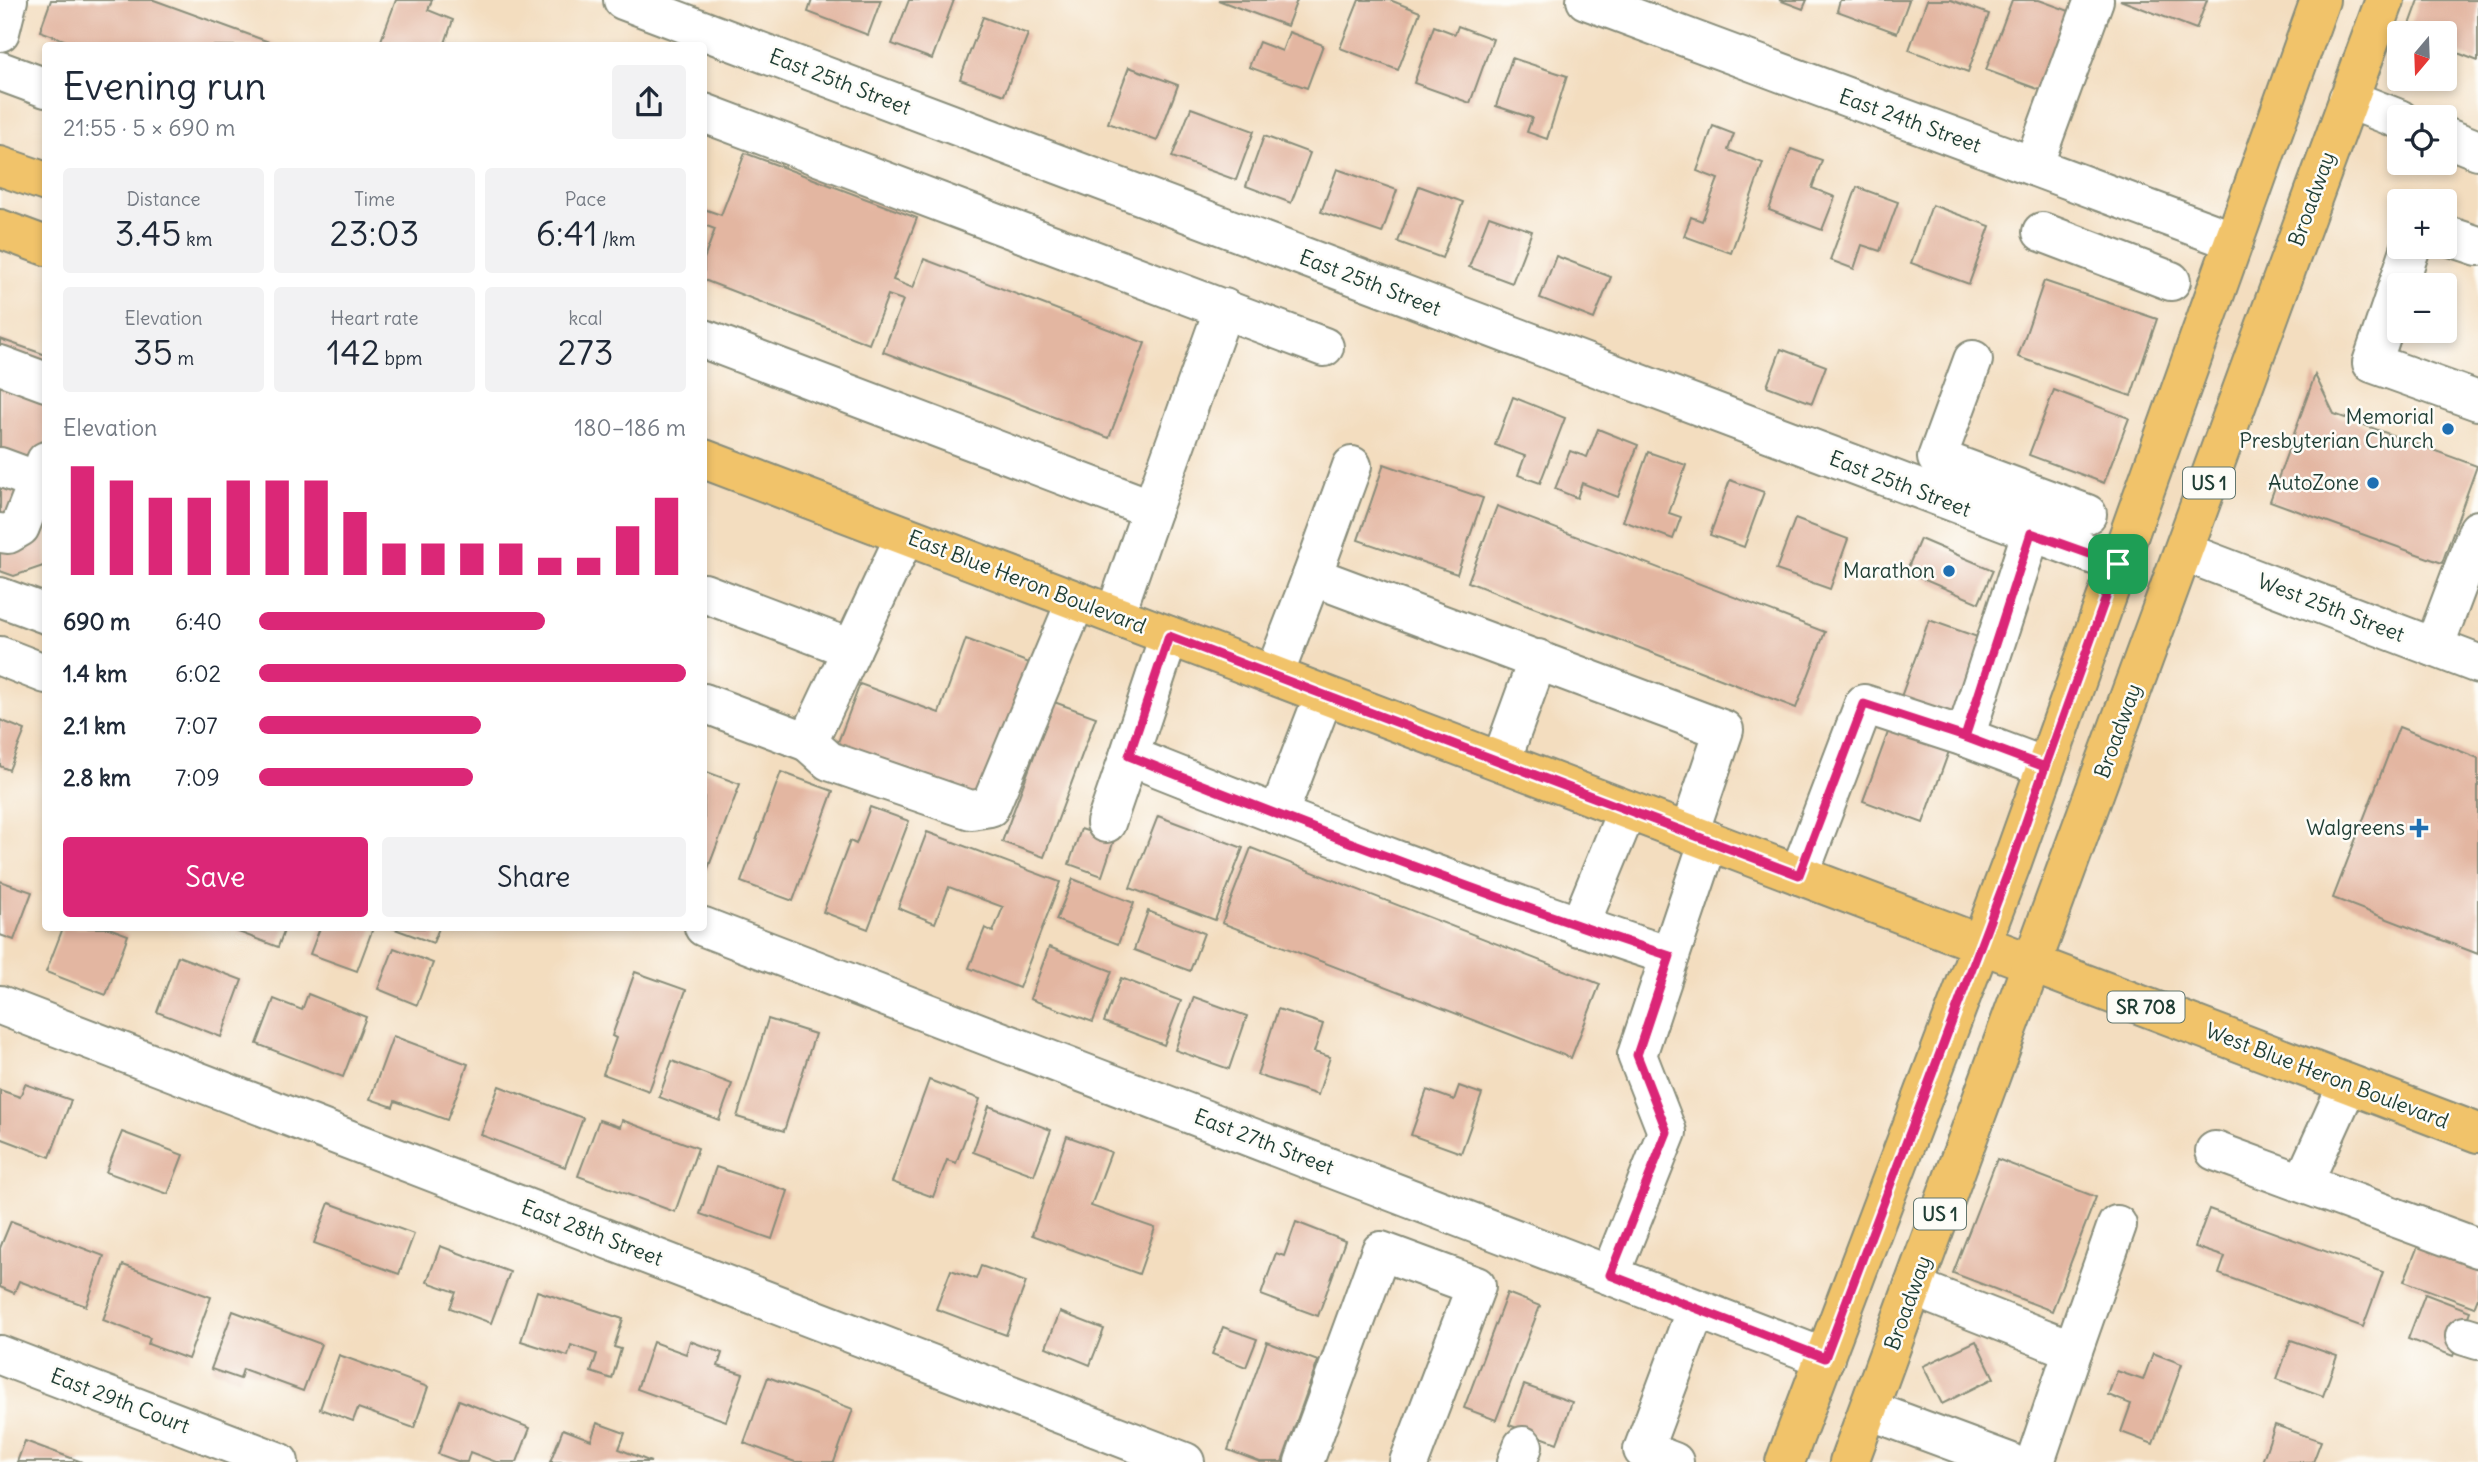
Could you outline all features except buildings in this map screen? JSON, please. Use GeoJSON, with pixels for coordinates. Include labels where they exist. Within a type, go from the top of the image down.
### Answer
{"type":"FeatureCollection","features":[{"type":"Feature","properties":{"kind":"main road","name":"US 1"},"geometry":{"type":"LineString","coordinates":[[1785,1462],[2012,862],[2320,0]]}},
{"type":"Feature","properties":{"kind":"main road","name":"Broadway"},"geometry":{"type":"LineString","coordinates":[[1849,1462],[2385,0]]}},
{"type":"Feature","properties":{"kind":"main road"},"geometry":{"type":"LineString","coordinates":[[0,166],[42,181]]}},
{"type":"Feature","properties":{"kind":"main road"},"geometry":{"type":"LineString","coordinates":[[0,229],[42,245]]}},
{"type":"Feature","properties":{"kind":"main road","name":"East Blue Heron Boulevard"},"geometry":{"type":"LineString","coordinates":[[707,460],[1979,945]]}},
{"type":"Feature","properties":{"kind":"main road","name":"West Blue Heron Boulevard"},"geometry":{"type":"LineString","coordinates":[[1979,945],[2478,1133]]}},
{"type":"Feature","properties":{"kind":"street"},"geometry":{"type":"LineString","coordinates":[[0,32],[8,0]]}},
{"type":"Feature","properties":{"kind":"street","name":"East 25th Street"},"geometry":{"type":"LineString","coordinates":[[623,0],[2118,564]]}},
{"type":"Feature","properties":{"kind":"street","name":"East 24th Street"},"geometry":{"type":"LineString","coordinates":[[1586,0],[1662,13],[2033,166],[2234,241]]}},
{"type":"Feature","properties":{"kind":"street"},"geometry":{"type":"LineString","coordinates":[[2033,166],[2094,0]]}},
{"type":"Feature","properties":{"kind":"street"},"geometry":{"type":"LineString","coordinates":[[0,71],[42,87]]}},
{"type":"Feature","properties":{"kind":"street"},"geometry":{"type":"LineString","coordinates":[[2348,99],[2387,114]]}},
{"type":"Feature","properties":{"kind":"street"},"geometry":{"type":"LineString","coordinates":[[707,114],[1324,347]]}},
{"type":"Feature","properties":{"kind":"street"},"geometry":{"type":"LineString","coordinates":[[2457,142],[2478,150]]}},
{"type":"Feature","properties":{"kind":"street"},"geometry":{"type":"LineString","coordinates":[[2105,256],[2126,201]]}},
{"type":"Feature","properties":{"kind":"street"},"geometry":{"type":"LineString","coordinates":[[2042,232],[2171,281]]}},
{"type":"Feature","properties":{"kind":"street"},"geometry":{"type":"LineString","coordinates":[[2457,238],[2478,246]]}},
{"type":"Feature","properties":{"kind":"street"},"geometry":{"type":"LineString","coordinates":[[2407,259],[2372,363],[2478,401]]}},
{"type":"Feature","properties":{"kind":"street"},"geometry":{"type":"LineString","coordinates":[[1115,615],[1224,308]]}},
{"type":"Feature","properties":{"kind":"street"},"geometry":{"type":"LineString","coordinates":[[707,340],[1152,509]]}},
{"type":"Feature","properties":{"kind":"street"},"geometry":{"type":"LineString","coordinates":[[1924,493],[1973,360]]}},
{"type":"Feature","properties":{"kind":"street"},"geometry":{"type":"LineString","coordinates":[[0,365],[42,381]]}},
{"type":"Feature","properties":{"kind":"street"},"geometry":{"type":"LineString","coordinates":[[1937,458],[2087,514]]}},
{"type":"Feature","properties":{"kind":"street"},"geometry":{"type":"LineString","coordinates":[[1274,676],[1352,466]]}},
{"type":"Feature","properties":{"kind":"street"},"geometry":{"type":"LineString","coordinates":[[0,467],[42,471],[20,527],[8,534],[0,533]]}},
{"type":"Feature","properties":{"kind":"street"},"geometry":{"type":"LineString","coordinates":[[2434,647],[2478,530]]}},
{"type":"Feature","properties":{"kind":"street"},"geometry":{"type":"LineString","coordinates":[[1965,737],[2031,533]]}},
{"type":"Feature","properties":{"kind":"street"},"geometry":{"type":"LineString","coordinates":[[808,742],[905,536]]}},
{"type":"Feature","properties":{"kind":"street","name":"West 25th Street"},"geometry":{"type":"LineString","coordinates":[[2184,552],[2478,664]]}},
{"type":"Feature","properties":{"kind":"street"},"geometry":{"type":"LineString","coordinates":[[1312,576],[1724,730],[1670,956],[1637,1055],[1667,1132],[1610,1275]]}},
{"type":"Feature","properties":{"kind":"street"},"geometry":{"type":"LineString","coordinates":[[707,594],[852,649]]}},
{"type":"Feature","properties":{"kind":"street"},"geometry":{"type":"LineString","coordinates":[[0,597],[42,613]]}},
{"type":"Feature","properties":{"kind":"street"},"geometry":{"type":"LineString","coordinates":[[707,704],[808,742],[829,761],[971,810],[990,807],[1076,601]]}},
{"type":"Feature","properties":{"kind":"street"},"geometry":{"type":"LineString","coordinates":[[1106,823],[1169,636]]}},
{"type":"Feature","properties":{"kind":"street"},"geometry":{"type":"LineString","coordinates":[[0,656],[42,661]]}},
{"type":"Feature","properties":{"kind":"street"},"geometry":{"type":"LineString","coordinates":[[1501,761],[1538,659]]}},
{"type":"Feature","properties":{"kind":"street"},"geometry":{"type":"LineString","coordinates":[[1279,816],[1324,695]]}},
{"type":"Feature","properties":{"kind":"street"},"geometry":{"type":"LineString","coordinates":[[1799,875],[1864,704],[2045,767]]}},
{"type":"Feature","properties":{"kind":"street"},"geometry":{"type":"LineString","coordinates":[[1129,756],[1279,816],[1579,927],[1670,956]]}},
{"type":"Feature","properties":{"kind":"street"},"geometry":{"type":"LineString","coordinates":[[1579,927],[1627,810]]}},
{"type":"Feature","properties":{"kind":"street","name":"East 27th Street"},"geometry":{"type":"LineString","coordinates":[[707,928],[1825,1358]]}},
{"type":"Feature","properties":{"kind":"street","name":"East 28th Street"},"geometry":{"type":"LineString","coordinates":[[0,1004],[1185,1462]]}},
{"type":"Feature","properties":{"kind":"street"},"geometry":{"type":"LineString","coordinates":[[2303,1183],[2348,1084]]}},
{"type":"Feature","properties":{"kind":"street"},"geometry":{"type":"LineString","coordinates":[[2215,1151],[2478,1248]]}},
{"type":"Feature","properties":{"kind":"street"},"geometry":{"type":"LineString","coordinates":[[2035,1462],[2117,1224]]}},
{"type":"Feature","properties":{"kind":"street"},"geometry":{"type":"LineString","coordinates":[[1304,1462],[1381,1251],[1476,1286],[1409,1462]]}},
{"type":"Feature","properties":{"kind":"street"},"geometry":{"type":"LineString","coordinates":[[1913,1287],[2073,1350]]}},
{"type":"Feature","properties":{"kind":"street"},"geometry":{"type":"LineString","coordinates":[[1674,1462],[1643,1450],[1696,1309]]}},
{"type":"Feature","properties":{"kind":"street","name":"East 29th Court"},"geometry":{"type":"LineString","coordinates":[[0,1356],[279,1462]]}},
{"type":"Feature","properties":{"kind":"street"},"geometry":{"type":"LineString","coordinates":[[1869,1410],[2009,1462]]}},
{"type":"Feature","properties":{"kind":"place","name":"Memorial Presbyterian Church"},"geometry":{"type":"Point","coordinates":[2448,429]}},
{"type":"Feature","properties":{"kind":"place","name":"AutoZone"},"geometry":{"type":"Point","coordinates":[2373,483]}},
{"type":"Feature","properties":{"kind":"place","name":"Marathon"},"geometry":{"type":"Point","coordinates":[1949,571]}},
{"type":"Feature","properties":{"kind":"place","name":"Walgreens"},"geometry":{"type":"Point","coordinates":[2419,828]}},
{"type":"Feature","properties":{"kind":"route"},"geometry":{"type":"LineString","coordinates":[[2118,564],[2031,533],[1965,737],[2045,767],[2012,862],[1825,1358],[1610,1275],[1667,1132],[1637,1055],[1670,956],[1579,927],[1279,816],[1129,756],[1169,636],[1799,875],[1864,704],[2045,767],[2118,564]]}}]}
